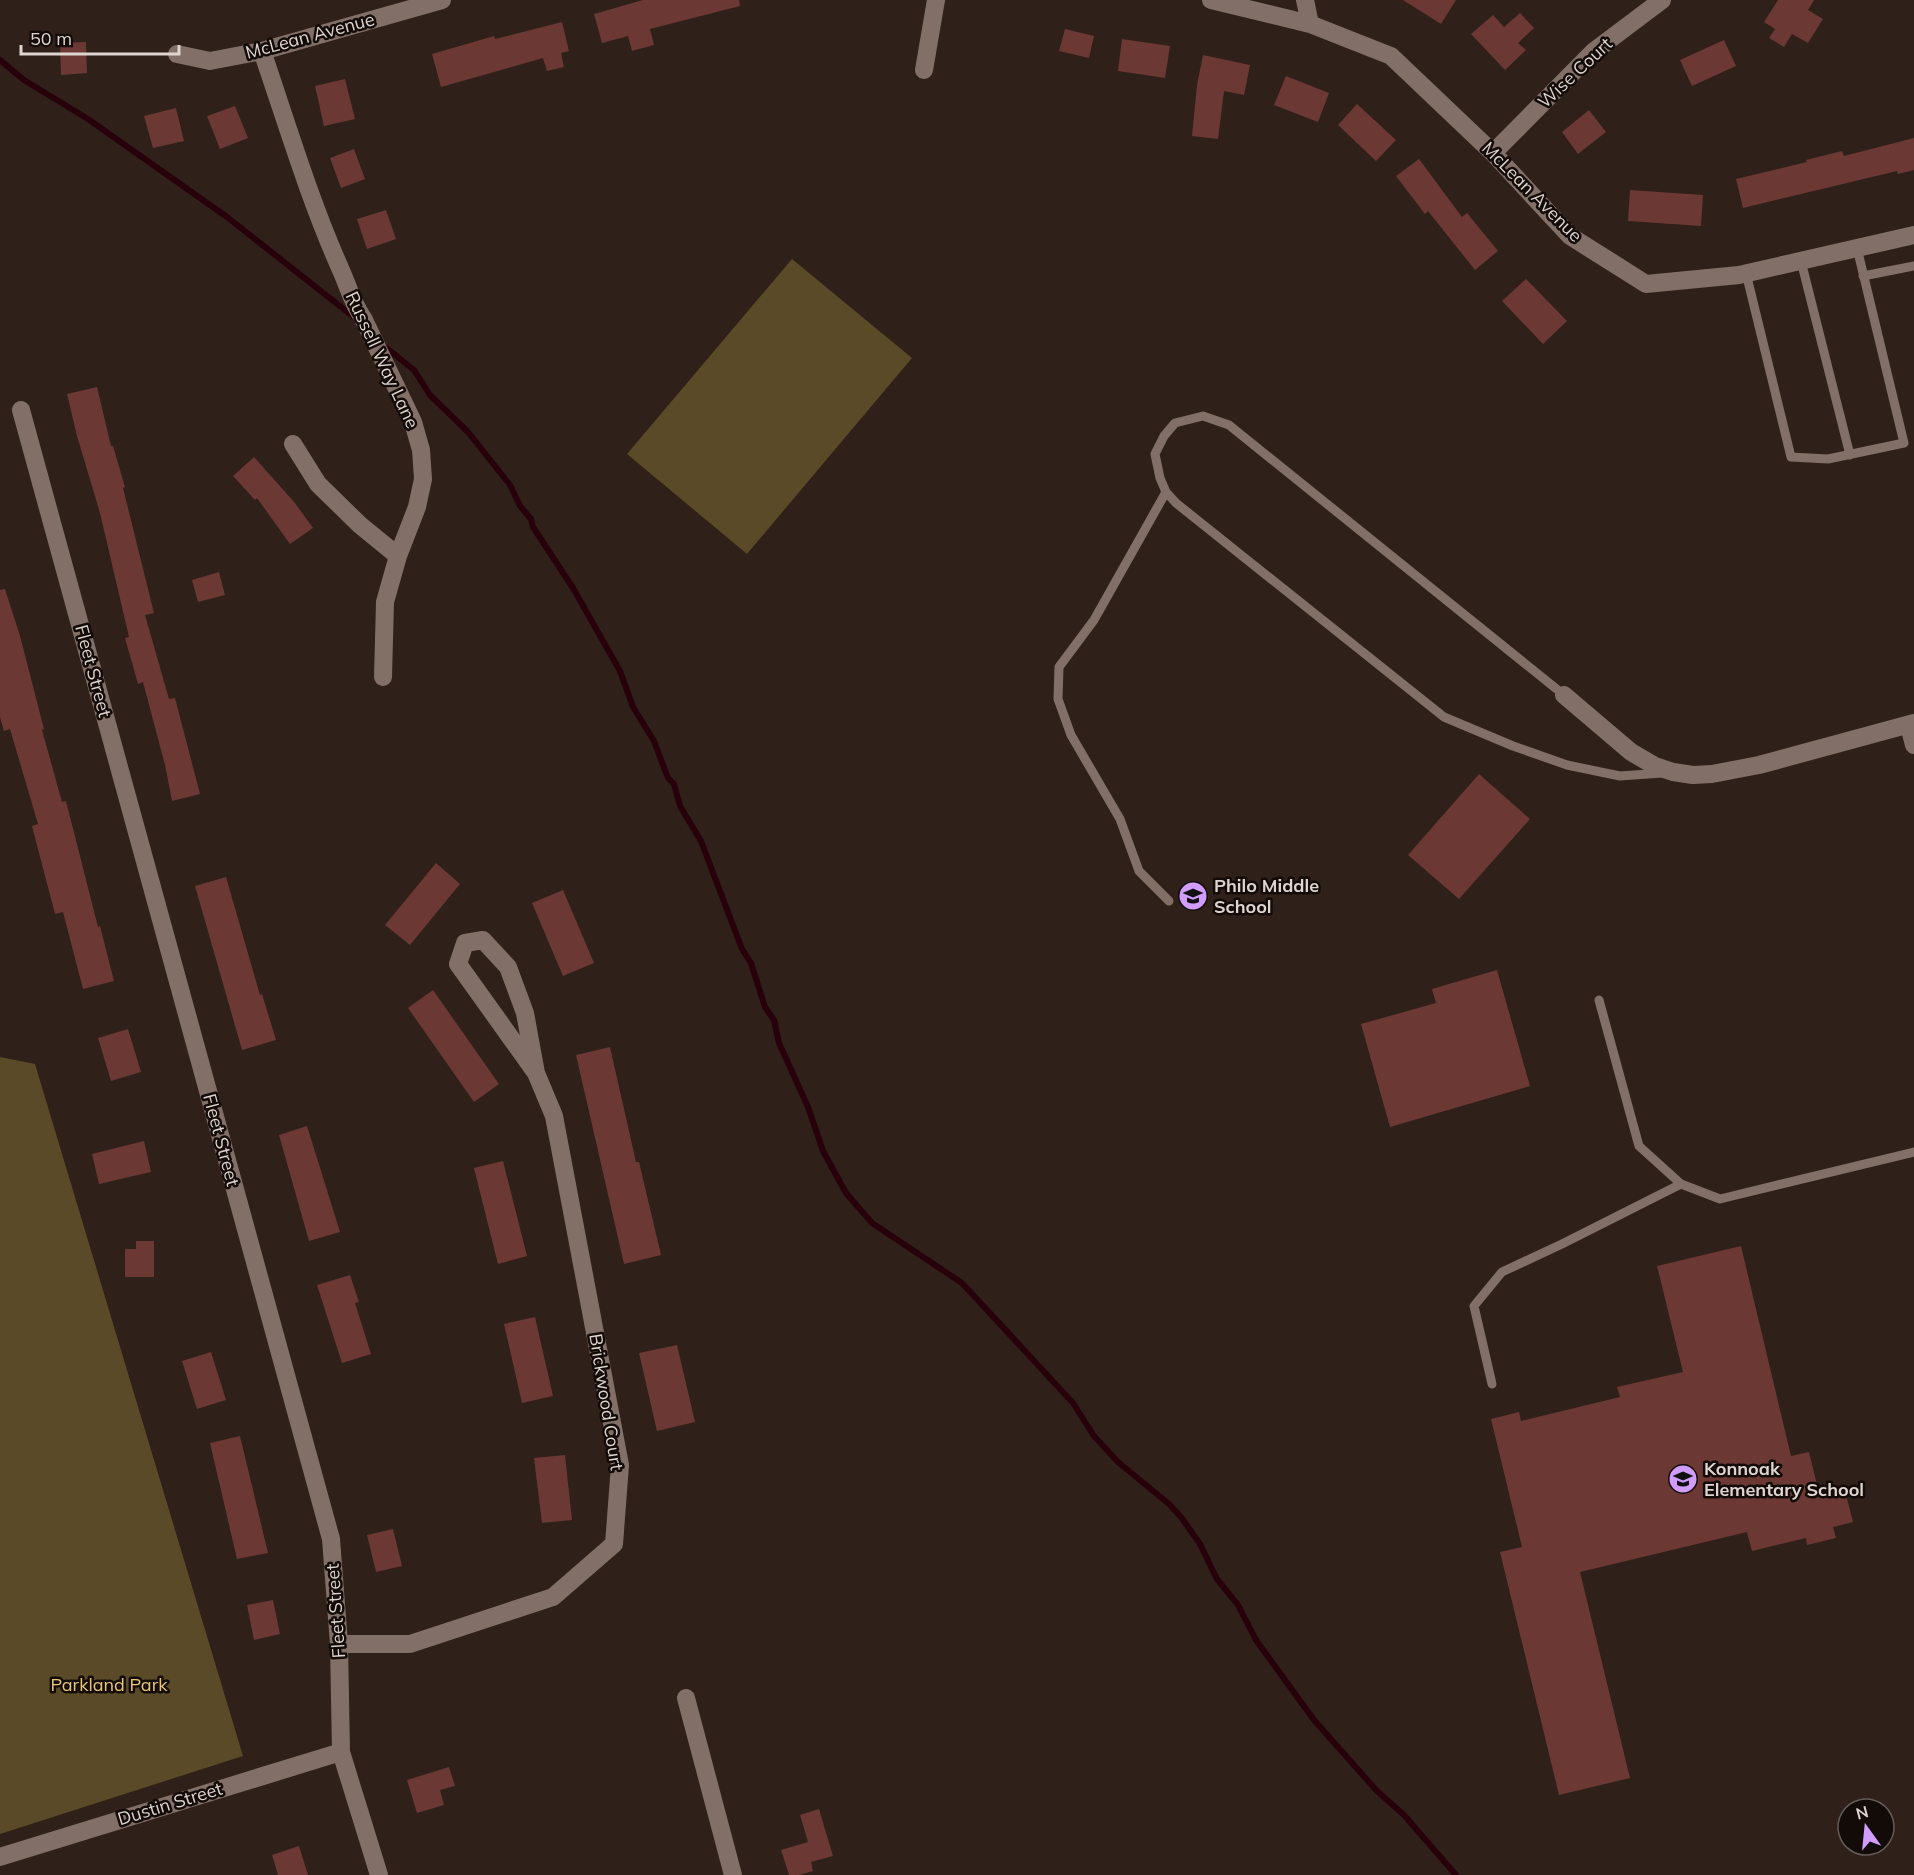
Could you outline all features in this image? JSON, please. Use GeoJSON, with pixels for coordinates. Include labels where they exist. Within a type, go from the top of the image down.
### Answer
{"type":"FeatureCollection","features":[{"type":"Feature","properties":{"kind":"street","name":"McLean Avenue"},"geometry":{"type":"LineString","coordinates":[[177,54],[210,61],[262,51],[396,6],[442,0]]}},
{"type":"Feature","properties":{"kind":"street"},"geometry":{"type":"LineString","coordinates":[[924,70],[936,0]]}},
{"type":"Feature","properties":{"kind":"street","name":"McLean Avenue"},"geometry":{"type":"LineString","coordinates":[[1211,0],[1310,24],[1391,56],[1493,153],[1570,236],[1646,284],[1746,273],[1914,235]]}},
{"type":"Feature","properties":{"kind":"street"},"geometry":{"type":"LineString","coordinates":[[1305,0],[1310,24]]}},
{"type":"Feature","properties":{"kind":"street","name":"Wise Court"},"geometry":{"type":"LineString","coordinates":[[1493,153],[1593,52],[1662,0]]}},
{"type":"Feature","properties":{"kind":"street","name":"Russell Way Lane"},"geometry":{"type":"LineString","coordinates":[[262,51],[331,248],[351,292],[355,307],[363,318],[413,422],[421,450],[423,479],[417,507],[398,556],[385,603],[383,677]]}},
{"type":"Feature","properties":{"kind":"street","name":"Fleet Street"},"geometry":{"type":"LineString","coordinates":[[21,410],[331,1539],[339,1644],[340,1752],[379,1875]]}},
{"type":"Feature","properties":{"kind":"street"},"geometry":{"type":"LineString","coordinates":[[293,444],[318,484],[360,525],[398,556]]}},
{"type":"Feature","properties":{"kind":"street"},"geometry":{"type":"LineString","coordinates":[[1564,695],[1630,752],[1655,766],[1693,776],[1759,765],[1911,724],[1914,745]]}},
{"type":"Feature","properties":{"kind":"street","name":"Brickwood Court"},"geometry":{"type":"LineString","coordinates":[[339,1644],[410,1644],[553,1597],[614,1544],[620,1464],[554,1116],[536,1073],[525,1013],[508,967],[483,940],[465,943],[458,964],[536,1073]]}},
{"type":"Feature","properties":{"kind":"street"},"geometry":{"type":"LineString","coordinates":[[686,1698],[733,1875]]}},
{"type":"Feature","properties":{"kind":"street","name":"Dustin Street"},"geometry":{"type":"LineString","coordinates":[[0,1857],[340,1752]]}},
{"type":"Feature","properties":{"kind":"lane"},"geometry":{"type":"LineString","coordinates":[[1746,273],[1791,457],[1828,459],[1904,443],[1857,248]]}},
{"type":"Feature","properties":{"kind":"lane"},"geometry":{"type":"LineString","coordinates":[[1801,261],[1850,454]]}},
{"type":"Feature","properties":{"kind":"lane"},"geometry":{"type":"LineString","coordinates":[[1863,276],[1914,266]]}},
{"type":"Feature","properties":{"kind":"lane"},"geometry":{"type":"LineString","coordinates":[[1564,695],[1229,424],[1203,417],[1175,423],[1164,436],[1155,454],[1160,478],[1166,492],[1176,503],[1444,717],[1513,746],[1567,765],[1620,776],[1673,772]]}},
{"type":"Feature","properties":{"kind":"lane"},"geometry":{"type":"LineString","coordinates":[[1166,492],[1094,620],[1059,667],[1058,699],[1071,735],[1120,819],[1139,871],[1168,901]]}},
{"type":"Feature","properties":{"kind":"lane"},"geometry":{"type":"LineString","coordinates":[[1599,1000],[1639,1146],[1681,1184],[1720,1199],[1914,1152]]}},
{"type":"Feature","properties":{"kind":"lane"},"geometry":{"type":"LineString","coordinates":[[1492,1384],[1474,1306],[1502,1272],[1681,1184]]}},
{"type":"Feature","properties":{"kind":"green space"},"geometry":{"type":"Polygon","coordinates":[[[792,259],[912,358],[747,554],[627,454],[792,259]]]}},
{"type":"Feature","properties":{"kind":"green space","name":"Parkland Park"},"geometry":{"type":"Polygon","coordinates":[[[0,1057],[35,1064],[243,1756],[0,1834],[0,1057]]]}},
{"type":"Feature","properties":{"kind":"building"},"geometry":{"type":"Polygon","coordinates":[[[643,0],[739,0],[740,6],[650,29],[654,45],[632,51],[628,36],[602,43],[594,14],[643,0]]]}},
{"type":"Feature","properties":{"kind":"building"},"geometry":{"type":"Polygon","coordinates":[[[1403,0],[1456,0],[1441,24],[1403,0]]]}},
{"type":"Feature","properties":{"kind":"building"},"geometry":{"type":"Polygon","coordinates":[[[1778,0],[1814,0],[1808,10],[1823,19],[1808,43],[1792,34],[1784,47],[1769,38],[1775,29],[1764,22],[1778,0]]]}},
{"type":"Feature","properties":{"kind":"building"},"geometry":{"type":"Polygon","coordinates":[[[1520,13],[1534,28],[1518,43],[1526,50],[1505,70],[1471,34],[1493,15],[1504,27],[1520,13]]]}},
{"type":"Feature","properties":{"kind":"building"},"geometry":{"type":"Polygon","coordinates":[[[562,22],[569,51],[561,53],[564,67],[547,71],[543,58],[441,87],[432,54],[494,36],[495,39],[562,22]]]}},
{"type":"Feature","properties":{"kind":"building"},"geometry":{"type":"Polygon","coordinates":[[[1065,29],[1094,36],[1089,58],[1059,51],[1065,29]]]}},
{"type":"Feature","properties":{"kind":"building"},"geometry":{"type":"Polygon","coordinates":[[[1122,39],[1170,46],[1165,78],[1118,71],[1122,39]]]}},
{"type":"Feature","properties":{"kind":"building"},"geometry":{"type":"Polygon","coordinates":[[[1724,40],[1736,66],[1692,86],[1680,60],[1724,40]]]}},
{"type":"Feature","properties":{"kind":"building"},"geometry":{"type":"Polygon","coordinates":[[[86,42],[87,73],[61,75],[60,43],[86,42]]]}},
{"type":"Feature","properties":{"kind":"building"},"geometry":{"type":"Polygon","coordinates":[[[1203,55],[1250,65],[1244,95],[1224,91],[1218,139],[1192,136],[1197,85],[1203,55]]]}},
{"type":"Feature","properties":{"kind":"building"},"geometry":{"type":"Polygon","coordinates":[[[1286,76],[1329,93],[1318,122],[1274,105],[1286,76]]]}},
{"type":"Feature","properties":{"kind":"building"},"geometry":{"type":"Polygon","coordinates":[[[345,79],[355,119],[324,126],[315,86],[345,79]]]}},
{"type":"Feature","properties":{"kind":"building"},"geometry":{"type":"Polygon","coordinates":[[[1357,104],[1396,140],[1376,161],[1338,125],[1357,104]]]}},
{"type":"Feature","properties":{"kind":"building"},"geometry":{"type":"Polygon","coordinates":[[[235,106],[248,138],[220,149],[207,116],[235,106]]]}},
{"type":"Feature","properties":{"kind":"building"},"geometry":{"type":"Polygon","coordinates":[[[176,108],[184,141],[153,148],[144,116],[176,108]]]}},
{"type":"Feature","properties":{"kind":"building"},"geometry":{"type":"Polygon","coordinates":[[[1589,110],[1606,132],[1578,154],[1562,132],[1589,110]]]}},
{"type":"Feature","properties":{"kind":"building"},"geometry":{"type":"Polygon","coordinates":[[[1914,138],[1914,170],[1898,174],[1897,171],[1743,208],[1736,179],[1842,151],[1844,156],[1914,138]]]}},
{"type":"Feature","properties":{"kind":"building"},"geometry":{"type":"Polygon","coordinates":[[[354,149],[365,179],[341,188],[330,158],[354,149]]]}},
{"type":"Feature","properties":{"kind":"building"},"geometry":{"type":"Polygon","coordinates":[[[1419,159],[1462,217],[1467,213],[1498,251],[1475,270],[1428,211],[1425,214],[1396,176],[1419,159]]]}},
{"type":"Feature","properties":{"kind":"building"},"geometry":{"type":"Polygon","coordinates":[[[1630,190],[1703,195],[1701,226],[1628,221],[1630,190]]]}},
{"type":"Feature","properties":{"kind":"building"},"geometry":{"type":"Polygon","coordinates":[[[386,210],[396,239],[367,249],[357,219],[386,210]]]}},
{"type":"Feature","properties":{"kind":"building"},"geometry":{"type":"Polygon","coordinates":[[[1526,279],[1567,321],[1543,344],[1502,301],[1526,279]]]}},
{"type":"Feature","properties":{"kind":"building"},"geometry":{"type":"Polygon","coordinates":[[[97,387],[111,446],[113,446],[125,487],[123,488],[154,613],[145,615],[169,699],[175,698],[200,794],[172,801],[143,682],[138,684],[125,638],[129,637],[100,513],[67,394],[97,387]]]}},
{"type":"Feature","properties":{"kind":"building"},"geometry":{"type":"Polygon","coordinates":[[[254,457],[295,503],[313,528],[290,544],[257,498],[255,500],[233,476],[254,457]]]}},
{"type":"Feature","properties":{"kind":"building"},"geometry":{"type":"Polygon","coordinates":[[[219,572],[225,595],[198,602],[192,580],[219,572]]]}},
{"type":"Feature","properties":{"kind":"building"},"geometry":{"type":"Polygon","coordinates":[[[5,589],[20,636],[62,802],[66,801],[114,981],[83,989],[63,912],[55,914],[32,826],[38,824],[10,729],[4,731],[0,717],[0,590],[5,589]]]}},
{"type":"Feature","properties":{"kind":"building"},"geometry":{"type":"Polygon","coordinates":[[[1479,774],[1530,819],[1459,899],[1408,855],[1479,774]]]}},
{"type":"Feature","properties":{"kind":"building"},"geometry":{"type":"Polygon","coordinates":[[[436,863],[460,884],[410,945],[385,925],[436,863]]]}},
{"type":"Feature","properties":{"kind":"building"},"geometry":{"type":"Polygon","coordinates":[[[226,877],[260,995],[262,994],[276,1040],[242,1050],[195,886],[226,877]]]}},
{"type":"Feature","properties":{"kind":"building"},"geometry":{"type":"Polygon","coordinates":[[[563,890],[594,963],[563,976],[532,903],[563,890]]]}},
{"type":"Feature","properties":{"kind":"building"},"geometry":{"type":"Polygon","coordinates":[[[1497,970],[1530,1086],[1390,1127],[1361,1024],[1436,1003],[1432,989],[1497,970]]]}},
{"type":"Feature","properties":{"kind":"building"},"geometry":{"type":"Polygon","coordinates":[[[433,990],[499,1084],[474,1102],[408,1008],[433,990]]]}},
{"type":"Feature","properties":{"kind":"building"},"geometry":{"type":"Polygon","coordinates":[[[128,1029],[141,1072],[111,1081],[98,1038],[128,1029]]]}},
{"type":"Feature","properties":{"kind":"building"},"geometry":{"type":"Polygon","coordinates":[[[610,1047],[636,1162],[639,1162],[661,1255],[624,1264],[576,1055],[610,1047]]]}},
{"type":"Feature","properties":{"kind":"building"},"geometry":{"type":"Polygon","coordinates":[[[307,1126],[340,1232],[309,1241],[279,1135],[307,1126]]]}},
{"type":"Feature","properties":{"kind":"building"},"geometry":{"type":"Polygon","coordinates":[[[144,1141],[151,1172],[99,1184],[92,1154],[144,1141]]]}},
{"type":"Feature","properties":{"kind":"building"},"geometry":{"type":"Polygon","coordinates":[[[503,1161],[527,1256],[498,1264],[474,1168],[503,1161]]]}},
{"type":"Feature","properties":{"kind":"building"},"geometry":{"type":"Polygon","coordinates":[[[136,1241],[154,1241],[154,1277],[125,1277],[125,1249],[136,1249],[136,1241]]]}},
{"type":"Feature","properties":{"kind":"building"},"geometry":{"type":"Polygon","coordinates":[[[1741,1246],[1791,1456],[1809,1452],[1820,1497],[1845,1491],[1853,1522],[1833,1527],[1836,1538],[1807,1545],[1806,1538],[1752,1551],[1747,1532],[1580,1572],[1630,1778],[1559,1795],[1500,1552],[1522,1547],[1491,1419],[1519,1412],[1521,1421],[1620,1397],[1617,1387],[1683,1372],[1657,1266],[1741,1246]]]}},
{"type":"Feature","properties":{"kind":"building"},"geometry":{"type":"Polygon","coordinates":[[[350,1275],[359,1302],[355,1303],[371,1354],[342,1363],[317,1285],[350,1275]]]}},
{"type":"Feature","properties":{"kind":"building"},"geometry":{"type":"Polygon","coordinates":[[[535,1317],[553,1396],[522,1403],[504,1324],[535,1317]]]}},
{"type":"Feature","properties":{"kind":"building"},"geometry":{"type":"Polygon","coordinates":[[[677,1345],[695,1422],[657,1431],[639,1353],[677,1345]]]}},
{"type":"Feature","properties":{"kind":"building"},"geometry":{"type":"Polygon","coordinates":[[[211,1352],[226,1400],[197,1409],[182,1361],[211,1352]]]}},
{"type":"Feature","properties":{"kind":"building"},"geometry":{"type":"Polygon","coordinates":[[[240,1436],[268,1553],[237,1559],[210,1443],[240,1436]]]}},
{"type":"Feature","properties":{"kind":"building"},"geometry":{"type":"Polygon","coordinates":[[[565,1455],[572,1520],[542,1523],[534,1458],[565,1455]]]}},
{"type":"Feature","properties":{"kind":"building"},"geometry":{"type":"Polygon","coordinates":[[[393,1529],[402,1566],[376,1572],[367,1535],[393,1529]]]}},
{"type":"Feature","properties":{"kind":"building"},"geometry":{"type":"Polygon","coordinates":[[[273,1600],[280,1634],[254,1640],[247,1605],[273,1600]]]}},
{"type":"Feature","properties":{"kind":"building"},"geometry":{"type":"Polygon","coordinates":[[[449,1767],[455,1786],[440,1790],[444,1805],[417,1813],[407,1780],[449,1767]]]}},
{"type":"Feature","properties":{"kind":"building"},"geometry":{"type":"Polygon","coordinates":[[[819,1809],[833,1856],[811,1862],[813,1871],[789,1875],[781,1850],[808,1842],[800,1815],[819,1809]]]}},
{"type":"Feature","properties":{"kind":"building"},"geometry":{"type":"Polygon","coordinates":[[[299,1846],[308,1875],[278,1875],[272,1855],[299,1846]]]}},
{"type":"Feature","properties":{"kind":"waterway"},"geometry":{"type":"LineString","coordinates":[[0,60],[24,80],[88,119],[227,217],[355,318]]}},
{"type":"Feature","properties":{"kind":"waterway"},"geometry":{"type":"LineString","coordinates":[[384,346],[414,370],[430,395],[468,432],[510,485],[520,506],[531,519],[533,527],[573,588],[620,671],[633,707],[654,741],[668,778],[674,784],[680,806],[701,841],[742,949],[751,963],[765,1007],[774,1020],[779,1043],[808,1107],[823,1151],[846,1193],[872,1223],[962,1283],[1073,1403],[1094,1436],[1118,1462],[1169,1504],[1181,1517],[1200,1544],[1217,1579],[1238,1605],[1256,1640],[1314,1720],[1377,1791],[1404,1815],[1456,1875]]}},
{"type":"Feature","properties":{"kind":"place","name":"Philo Middle School"},"geometry":{"type":"Point","coordinates":[1193,896]}},
{"type":"Feature","properties":{"kind":"place","name":"Konnoak Elementary School"},"geometry":{"type":"Point","coordinates":[1683,1479]}}]}
